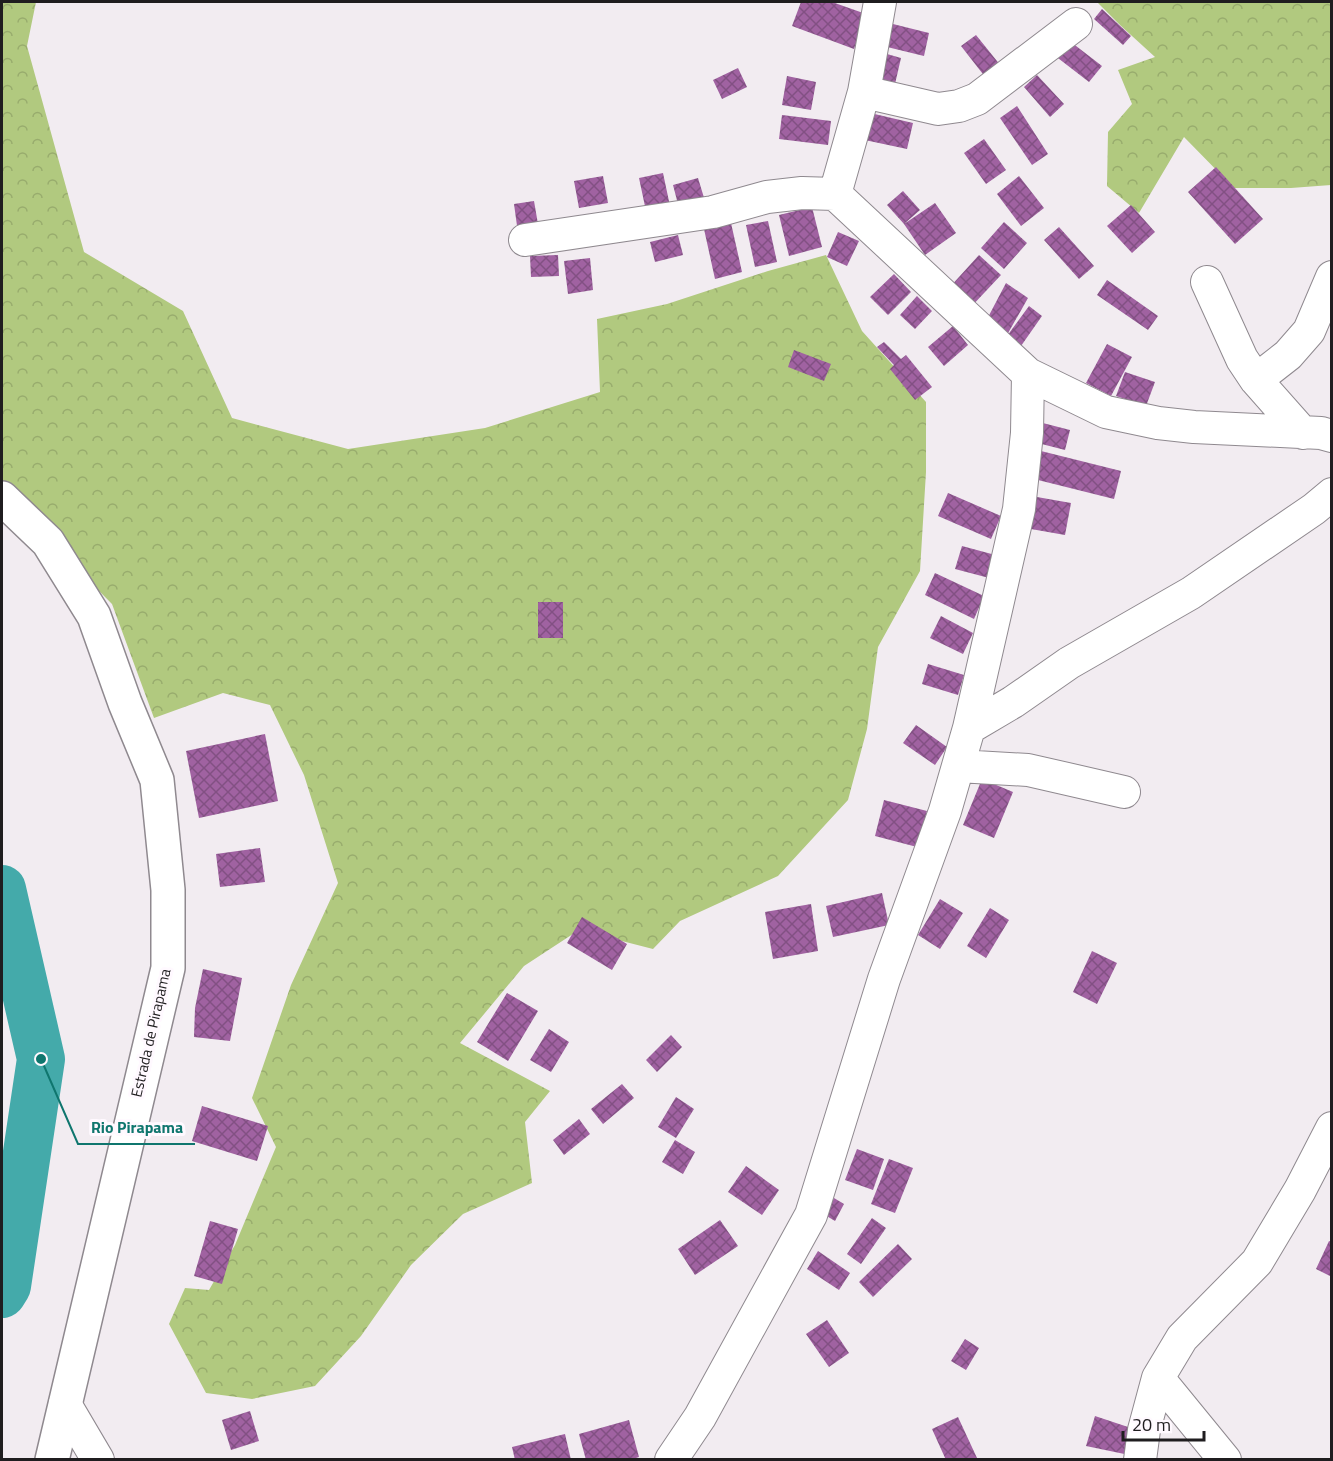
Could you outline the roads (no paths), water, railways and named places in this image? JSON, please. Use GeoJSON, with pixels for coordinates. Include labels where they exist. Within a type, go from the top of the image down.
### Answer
{"type":"FeatureCollection","features":[{"type":"Feature","properties":{"kind":"main road","name":"Estrada de Pirapama"},"geometry":{"type":"LineString","coordinates":[[2,498],[48,542],[94,616],[125,703],[157,780],[168,890],[168,968],[52,1460]]}},
{"type":"Feature","properties":{"kind":"street"},"geometry":{"type":"LineString","coordinates":[[835,194],[864,92],[880,2]]}},
{"type":"Feature","properties":{"kind":"street"},"geometry":{"type":"LineString","coordinates":[[864,92],[938,109],[959,106],[977,99],[1076,24]]}},
{"type":"Feature","properties":{"kind":"street"},"geometry":{"type":"LineString","coordinates":[[525,240],[713,212],[767,196],[802,193],[835,194],[1028,374],[1106,412],[1117,415],[1194,427],[1317,434]]}},
{"type":"Feature","properties":{"kind":"street"},"geometry":{"type":"LineString","coordinates":[[1256,380],[1287,355],[1309,331],[1332,277]]}},
{"type":"Feature","properties":{"kind":"street"},"geometry":{"type":"LineString","coordinates":[[1207,282],[1242,360],[1256,380],[1317,434]]}},
{"type":"Feature","properties":{"kind":"street"},"geometry":{"type":"LineString","coordinates":[[671,1460],[700,1417],[811,1215],[884,979],[945,811],[969,728],[1019,509],[1027,433],[1028,374]]}},
{"type":"Feature","properties":{"kind":"street"},"geometry":{"type":"LineString","coordinates":[[969,728],[1013,702],[1070,663],[1191,593],[1314,509],[1332,494]]}},
{"type":"Feature","properties":{"kind":"street"},"geometry":{"type":"LineString","coordinates":[[958,766],[1028,770],[1124,792]]}},
{"type":"Feature","properties":{"kind":"street"},"geometry":{"type":"LineString","coordinates":[[1140,1460],[1144,1430],[1158,1378],[1182,1338],[1257,1262],[1300,1190],[1332,1128]]}},
{"type":"Feature","properties":{"kind":"street"},"geometry":{"type":"LineString","coordinates":[[1158,1378],[1225,1460]]}},
{"type":"Feature","properties":{"kind":"street"},"geometry":{"type":"LineString","coordinates":[[65,1404],[98,1460]]}},
{"type":"Feature","properties":{"kind":"waterway"},"geometry":{"type":"LineString","coordinates":[[2,889],[41,1059],[7,1286],[2,1294]]}},
{"type":"Feature","properties":{"kind":"place","name":"Rio Pirapama"},"geometry":{"type":"Point","coordinates":[41,1059]}}]}
